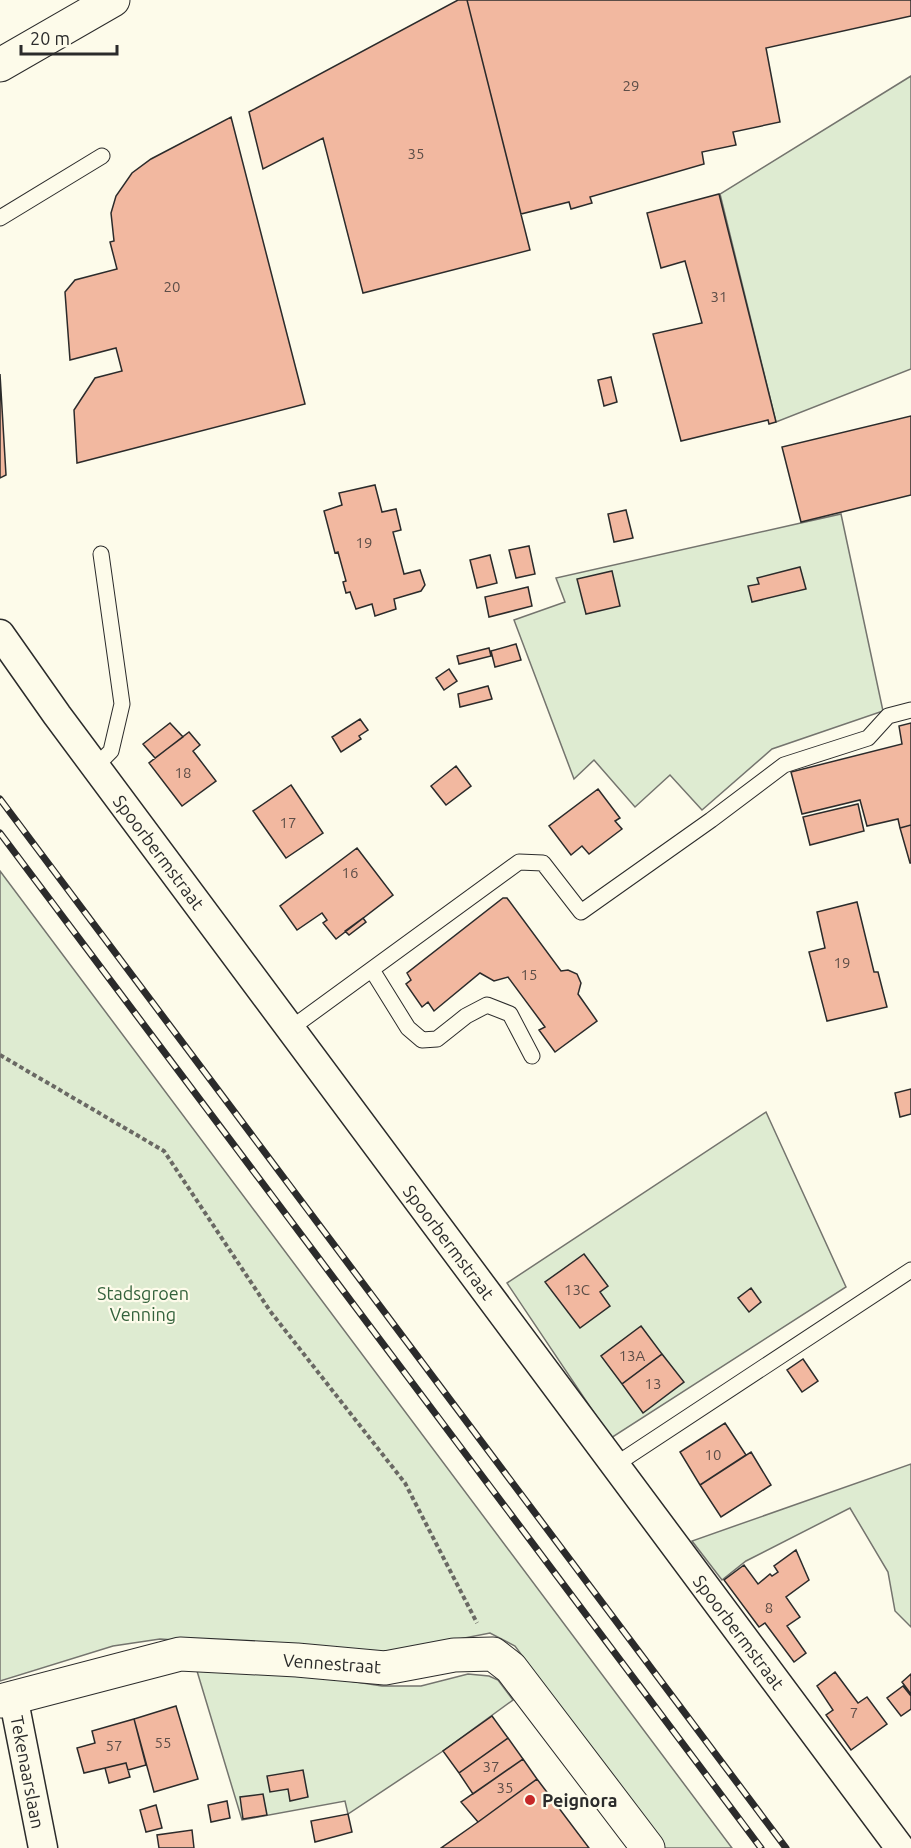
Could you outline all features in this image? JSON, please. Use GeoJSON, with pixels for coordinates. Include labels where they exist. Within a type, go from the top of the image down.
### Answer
{"type":"FeatureCollection","features":[{"type":"Feature","properties":{"kind":"main road"},"geometry":{"type":"LineString","coordinates":[[0,65],[113,0]]}},
{"type":"Feature","properties":{"kind":"main road","name":"Vennestraat"},"geometry":{"type":"LineString","coordinates":[[7,1699],[180,1654],[297,1660],[385,1668],[454,1655],[493,1654]]}},
{"type":"Feature","properties":{"kind":"main road"},"geometry":{"type":"LineString","coordinates":[[493,1654],[511,1668],[648,1848]]}},
{"type":"Feature","properties":{"kind":"street","name":"Spoorbermstraat"},"geometry":{"type":"LineString","coordinates":[[0,634],[95,767],[900,1848]]}},
{"type":"Feature","properties":{"kind":"street","name":"Tekenaarslaan"},"geometry":{"type":"LineString","coordinates":[[7,1699],[43,1848]]}},
{"type":"Feature","properties":{"kind":"lane"},"geometry":{"type":"LineString","coordinates":[[0,218],[102,156]]}},
{"type":"Feature","properties":{"kind":"lane"},"geometry":{"type":"LineString","coordinates":[[95,767],[111,751],[122,704],[101,554]]}},
{"type":"Feature","properties":{"kind":"lane"},"geometry":{"type":"LineString","coordinates":[[290,1029],[519,862],[543,863],[581,912],[784,765],[868,738],[888,716],[911,710]]}},
{"type":"Feature","properties":{"kind":"lane"},"geometry":{"type":"LineString","coordinates":[[372,970],[408,1028],[422,1040],[437,1040],[466,1016],[487,1005],[510,1014],[532,1056]]}},
{"type":"Feature","properties":{"kind":"lane"},"geometry":{"type":"LineString","coordinates":[[615,1465],[911,1270]]}},
{"type":"Feature","properties":{"kind":"path"},"geometry":{"type":"LineString","coordinates":[[0,1055],[164,1151],[270,1311],[405,1483],[493,1654]]}},
{"type":"Feature","properties":{"kind":"green space"},"geometry":{"type":"Polygon","coordinates":[[[911,76],[911,369],[776,422],[720,194],[911,76]]]}},
{"type":"Feature","properties":{"kind":"green space"},"geometry":{"type":"Polygon","coordinates":[[[841,514],[883,711],[772,749],[702,810],[670,775],[635,807],[594,760],[574,779],[514,620],[565,602],[556,578],[841,514]]]}},
{"type":"Feature","properties":{"kind":"green space","name":"Stadsgroen Venning"},"geometry":{"type":"Polygon","coordinates":[[[0,871],[732,1848],[665,1848],[515,1646],[490,1633],[367,1657],[265,1646],[160,1639],[113,1646],[0,1681],[0,871]]]}},
{"type":"Feature","properties":{"kind":"green space"},"geometry":{"type":"Polygon","coordinates":[[[766,1112],[846,1287],[611,1438],[507,1283],[766,1112]]]}},
{"type":"Feature","properties":{"kind":"green space"},"geometry":{"type":"Polygon","coordinates":[[[911,1464],[911,1627],[895,1611],[888,1572],[850,1508],[746,1561],[722,1580],[692,1541],[911,1464]]]}},
{"type":"Feature","properties":{"kind":"green space"},"geometry":{"type":"Polygon","coordinates":[[[197,1671],[317,1676],[382,1686],[421,1686],[468,1674],[489,1676],[498,1680],[513,1700],[443,1751],[348,1814],[345,1801],[242,1820],[197,1671]]]}},
{"type":"Feature","properties":{"kind":"building"},"geometry":{"type":"Polygon","coordinates":[[[458,0],[467,0],[530,250],[363,293],[323,138],[263,169],[249,112],[458,0]]]}},
{"type":"Feature","properties":{"kind":"building"},"geometry":{"type":"Polygon","coordinates":[[[467,0],[911,0],[911,16],[766,48],[780,122],[733,132],[736,145],[702,152],[704,164],[590,197],[592,203],[571,209],[569,202],[521,214],[467,0]]]}},
{"type":"Feature","properties":{"kind":"building"},"geometry":{"type":"Polygon","coordinates":[[[231,117],[305,404],[77,463],[74,410],[95,378],[122,371],[116,348],[70,360],[65,292],[75,280],[117,269],[110,242],[114,241],[111,213],[116,196],[132,173],[151,159],[231,117]]]}},
{"type":"Feature","properties":{"kind":"building"},"geometry":{"type":"Polygon","coordinates":[[[719,194],[776,422],[769,424],[768,420],[681,441],[653,334],[702,323],[685,261],[661,268],[647,213],[719,194]]]}},
{"type":"Feature","properties":{"kind":"building"},"geometry":{"type":"Polygon","coordinates":[[[0,374],[6,475],[0,478],[0,374]]]}},
{"type":"Feature","properties":{"kind":"building"},"geometry":{"type":"Polygon","coordinates":[[[611,377],[617,402],[604,406],[598,380],[611,377]]]}},
{"type":"Feature","properties":{"kind":"building"},"geometry":{"type":"Polygon","coordinates":[[[911,416],[911,495],[801,522],[782,447],[911,416]]]}},
{"type":"Feature","properties":{"kind":"building"},"geometry":{"type":"Polygon","coordinates":[[[375,485],[382,512],[396,509],[401,530],[393,532],[404,574],[420,570],[425,585],[421,591],[394,599],[396,609],[375,616],[372,604],[356,609],[350,592],[346,593],[343,582],[346,581],[338,552],[335,553],[324,511],[342,505],[339,493],[375,485]]]}},
{"type":"Feature","properties":{"kind":"building"},"geometry":{"type":"Polygon","coordinates":[[[626,510],[633,538],[614,542],[608,514],[626,510]]]}},
{"type":"Feature","properties":{"kind":"building"},"geometry":{"type":"Polygon","coordinates":[[[529,546],[535,574],[516,578],[509,550],[529,546]]]}},
{"type":"Feature","properties":{"kind":"building"},"geometry":{"type":"Polygon","coordinates":[[[490,555],[497,583],[477,588],[470,560],[490,555]]]}},
{"type":"Feature","properties":{"kind":"building"},"geometry":{"type":"Polygon","coordinates":[[[800,567],[806,589],[752,602],[748,586],[759,584],[757,578],[800,567]]]}},
{"type":"Feature","properties":{"kind":"building"},"geometry":{"type":"Polygon","coordinates":[[[612,571],[620,606],[586,614],[577,579],[612,571]]]}},
{"type":"Feature","properties":{"kind":"building"},"geometry":{"type":"Polygon","coordinates":[[[528,587],[532,606],[489,617],[485,597],[528,587]]]}},
{"type":"Feature","properties":{"kind":"building"},"geometry":{"type":"Polygon","coordinates":[[[516,644],[521,660],[495,667],[491,651],[516,644]]]}},
{"type":"Feature","properties":{"kind":"building"},"geometry":{"type":"Polygon","coordinates":[[[489,648],[491,656],[459,664],[457,656],[489,648]]]}},
{"type":"Feature","properties":{"kind":"building"},"geometry":{"type":"Polygon","coordinates":[[[449,669],[457,681],[444,690],[436,678],[449,669]]]}},
{"type":"Feature","properties":{"kind":"building"},"geometry":{"type":"Polygon","coordinates":[[[488,686],[492,699],[460,707],[458,694],[488,686]]]}},
{"type":"Feature","properties":{"kind":"building"},"geometry":{"type":"Polygon","coordinates":[[[360,719],[368,730],[359,736],[361,739],[341,752],[332,737],[360,719]]]}},
{"type":"Feature","properties":{"kind":"building"},"geometry":{"type":"Polygon","coordinates":[[[170,723],[183,737],[155,758],[143,744],[170,723]]]}},
{"type":"Feature","properties":{"kind":"building"},"geometry":{"type":"Polygon","coordinates":[[[911,723],[911,825],[900,828],[898,819],[867,826],[860,800],[802,814],[791,772],[902,744],[899,726],[911,723]]]}},
{"type":"Feature","properties":{"kind":"building"},"geometry":{"type":"Polygon","coordinates":[[[189,732],[200,745],[193,751],[216,781],[182,806],[149,763],[189,732]]]}},
{"type":"Feature","properties":{"kind":"building"},"geometry":{"type":"Polygon","coordinates":[[[456,766],[471,786],[446,805],[431,786],[456,766]]]}},
{"type":"Feature","properties":{"kind":"building"},"geometry":{"type":"Polygon","coordinates":[[[291,785],[323,833],[286,858],[253,811],[291,785]]]}},
{"type":"Feature","properties":{"kind":"building"},"geometry":{"type":"Polygon","coordinates":[[[598,789],[620,818],[615,821],[622,829],[589,854],[582,846],[571,855],[549,826],[598,789]]]}},
{"type":"Feature","properties":{"kind":"building"},"geometry":{"type":"Polygon","coordinates":[[[858,804],[864,831],[810,845],[803,817],[858,804]]]}},
{"type":"Feature","properties":{"kind":"building"},"geometry":{"type":"Polygon","coordinates":[[[911,825],[911,863],[910,863],[900,828],[911,825]]]}},
{"type":"Feature","properties":{"kind":"building"},"geometry":{"type":"Polygon","coordinates":[[[357,848],[393,895],[336,939],[323,923],[327,920],[322,913],[297,930],[280,906],[357,848]]]}},
{"type":"Feature","properties":{"kind":"building"},"geometry":{"type":"Polygon","coordinates":[[[503,898],[507,898],[561,971],[568,970],[577,974],[581,983],[578,994],[597,1021],[555,1052],[539,1030],[545,1027],[508,977],[494,981],[480,973],[434,1011],[428,1002],[422,1007],[406,984],[411,980],[407,973],[503,898]]]}},
{"type":"Feature","properties":{"kind":"building"},"geometry":{"type":"Polygon","coordinates":[[[857,902],[874,972],[878,972],[887,1007],[827,1021],[809,952],[825,948],[817,912],[857,902]]]}},
{"type":"Feature","properties":{"kind":"building"},"geometry":{"type":"Polygon","coordinates":[[[363,918],[366,922],[349,935],[345,931],[363,918]]]}},
{"type":"Feature","properties":{"kind":"building"},"geometry":{"type":"Polygon","coordinates":[[[911,1089],[911,1114],[900,1117],[895,1093],[911,1089]]]}},
{"type":"Feature","properties":{"kind":"building"},"geometry":{"type":"Polygon","coordinates":[[[584,1254],[608,1286],[600,1292],[610,1306],[580,1328],[545,1282],[584,1254]]]}},
{"type":"Feature","properties":{"kind":"building"},"geometry":{"type":"Polygon","coordinates":[[[751,1288],[761,1302],[749,1312],[738,1298],[751,1288]]]}},
{"type":"Feature","properties":{"kind":"building"},"geometry":{"type":"Polygon","coordinates":[[[641,1326],[662,1354],[622,1384],[601,1356],[641,1326]]]}},
{"type":"Feature","properties":{"kind":"building"},"geometry":{"type":"Polygon","coordinates":[[[662,1354],[684,1382],[643,1413],[622,1384],[662,1354]]]}},
{"type":"Feature","properties":{"kind":"building"},"geometry":{"type":"Polygon","coordinates":[[[803,1359],[818,1381],[802,1392],[787,1370],[803,1359]]]}},
{"type":"Feature","properties":{"kind":"building"},"geometry":{"type":"Polygon","coordinates":[[[725,1423],[746,1455],[700,1485],[680,1452],[725,1423]]]}},
{"type":"Feature","properties":{"kind":"building"},"geometry":{"type":"Polygon","coordinates":[[[751,1452],[771,1485],[721,1517],[700,1485],[751,1452]]]}},
{"type":"Feature","properties":{"kind":"building"},"geometry":{"type":"Polygon","coordinates":[[[796,1550],[809,1580],[786,1597],[800,1617],[787,1626],[806,1653],[794,1662],[765,1623],[759,1627],[724,1580],[744,1565],[758,1584],[770,1574],[772,1576],[778,1572],[774,1566],[796,1550]]]}},
{"type":"Feature","properties":{"kind":"building"},"geometry":{"type":"Polygon","coordinates":[[[835,1672],[858,1703],[867,1697],[887,1724],[851,1750],[826,1715],[833,1710],[817,1686],[835,1672]]]}},
{"type":"Feature","properties":{"kind":"building"},"geometry":{"type":"Polygon","coordinates":[[[911,1674],[911,1694],[902,1682],[911,1674]]]}},
{"type":"Feature","properties":{"kind":"building"},"geometry":{"type":"Polygon","coordinates":[[[903,1686],[911,1696],[911,1709],[901,1716],[887,1698],[903,1686]]]}},
{"type":"Feature","properties":{"kind":"building"},"geometry":{"type":"Polygon","coordinates":[[[176,1706],[198,1779],[154,1792],[134,1719],[176,1706]]]}},
{"type":"Feature","properties":{"kind":"building"},"geometry":{"type":"Polygon","coordinates":[[[492,1716],[508,1738],[459,1773],[443,1751],[492,1716]]]}},
{"type":"Feature","properties":{"kind":"building"},"geometry":{"type":"Polygon","coordinates":[[[134,1719],[146,1765],[128,1770],[126,1763],[84,1773],[77,1748],[95,1743],[92,1731],[134,1719]]]}},
{"type":"Feature","properties":{"kind":"building"},"geometry":{"type":"Polygon","coordinates":[[[508,1738],[523,1759],[473,1794],[459,1773],[508,1738]]]}},
{"type":"Feature","properties":{"kind":"building"},"geometry":{"type":"Polygon","coordinates":[[[523,1759],[537,1779],[478,1822],[461,1802],[523,1759]]]}},
{"type":"Feature","properties":{"kind":"building"},"geometry":{"type":"Polygon","coordinates":[[[126,1763],[130,1777],[109,1783],[105,1768],[126,1763]]]}},
{"type":"Feature","properties":{"kind":"building"},"geometry":{"type":"Polygon","coordinates":[[[303,1770],[308,1797],[290,1801],[288,1789],[270,1792],[267,1776],[303,1770]]]}},
{"type":"Feature","properties":{"kind":"building","name":"Peignora"},"geometry":{"type":"Polygon","coordinates":[[[537,1779],[589,1848],[441,1848],[478,1822],[537,1779]]]}},
{"type":"Feature","properties":{"kind":"building"},"geometry":{"type":"Polygon","coordinates":[[[263,1794],[267,1815],[243,1819],[240,1797],[263,1794]]]}},
{"type":"Feature","properties":{"kind":"building"},"geometry":{"type":"Polygon","coordinates":[[[227,1801],[230,1818],[211,1822],[208,1805],[227,1801]]]}},
{"type":"Feature","properties":{"kind":"building"},"geometry":{"type":"Polygon","coordinates":[[[156,1805],[162,1828],[146,1832],[140,1810],[156,1805]]]}},
{"type":"Feature","properties":{"kind":"building"},"geometry":{"type":"Polygon","coordinates":[[[348,1814],[352,1832],[315,1842],[311,1821],[348,1814]]]}},
{"type":"Feature","properties":{"kind":"building"},"geometry":{"type":"Polygon","coordinates":[[[192,1830],[194,1848],[159,1848],[157,1835],[192,1830]]]}},
{"type":"Feature","properties":{"kind":"railway"},"geometry":{"type":"LineString","coordinates":[[0,799],[786,1848]]}},
{"type":"Feature","properties":{"kind":"railway"},"geometry":{"type":"LineString","coordinates":[[0,833],[761,1848]]}},
{"type":"Feature","properties":{"kind":"place","name":"Peignora"},"geometry":{"type":"Point","coordinates":[530,1800]}}]}
